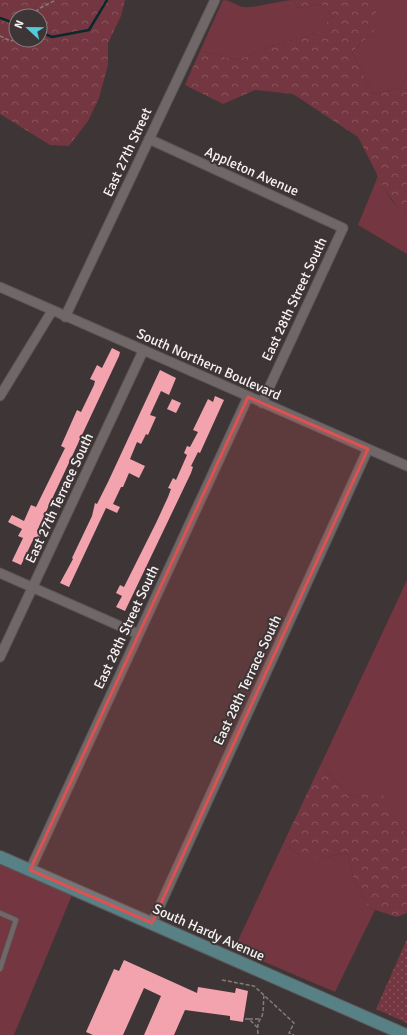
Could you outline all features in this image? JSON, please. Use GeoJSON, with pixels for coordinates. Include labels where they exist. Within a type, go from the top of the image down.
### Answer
{"type":"FeatureCollection","features":[{"type":"Feature","properties":{"kind":"street","name":"East 27th Street"},"geometry":{"type":"LineString","coordinates":[[65,317],[215,0]]}},
{"type":"Feature","properties":{"kind":"street","name":"Appleton Avenue"},"geometry":{"type":"LineString","coordinates":[[149,139],[343,228]]}},
{"type":"Feature","properties":{"kind":"street","name":"East 28th Street South"},"geometry":{"type":"LineString","coordinates":[[262,403],[343,228]]}},
{"type":"Feature","properties":{"kind":"street","name":"South Northern Boulevard"},"geometry":{"type":"LineString","coordinates":[[0,287],[65,317],[407,466]]}},
{"type":"Feature","properties":{"kind":"street"},"geometry":{"type":"LineString","coordinates":[[0,396],[52,311]]}},
{"type":"Feature","properties":{"kind":"street","name":"East 27th Terrace South"},"geometry":{"type":"LineString","coordinates":[[0,657],[143,351]]}},
{"type":"Feature","properties":{"kind":"street","name":"East 28th Street South"},"geometry":{"type":"LineString","coordinates":[[30,870],[248,397]]}},
{"type":"Feature","properties":{"kind":"street","name":"East 28th Terrace South"},"geometry":{"type":"LineString","coordinates":[[152,923],[368,449]]}},
{"type":"Feature","properties":{"kind":"street"},"geometry":{"type":"LineString","coordinates":[[0,573],[138,634]]}},
{"type":"Feature","properties":{"kind":"street","name":"South Hardy Avenue"},"geometry":{"type":"LineString","coordinates":[[0,857],[406,1035]]}},
{"type":"Feature","properties":{"kind":"lane"},"geometry":{"type":"LineString","coordinates":[[0,913],[16,920],[0,969]]}},
{"type":"Feature","properties":{"kind":"path"},"geometry":{"type":"LineString","coordinates":[[40,8],[56,0]]}},
{"type":"Feature","properties":{"kind":"path"},"geometry":{"type":"LineString","coordinates":[[222,980],[250,984],[294,1023],[289,1033],[294,1035]]}},
{"type":"Feature","properties":{"kind":"path"},"geometry":{"type":"LineString","coordinates":[[258,1034],[257,1027],[259,1018],[262,1015],[264,995]]}},
{"type":"Feature","properties":{"kind":"path"},"geometry":{"type":"LineString","coordinates":[[244,1019],[259,1018]]}},
{"type":"Feature","properties":{"kind":"path"},"geometry":{"type":"LineString","coordinates":[[249,1019],[257,1027]]}},
{"type":"Feature","properties":{"kind":"highlighted area"},"geometry":{"type":"Polygon","coordinates":[[[248,397],[368,449],[152,923],[30,870],[248,397]]]}},
{"type":"Feature","properties":{"kind":"green space"},"geometry":{"type":"Polygon","coordinates":[[[0,0],[125,0],[121,16],[108,43],[108,65],[99,98],[88,121],[69,146],[50,145],[0,114],[0,0]]]}},
{"type":"Feature","properties":{"kind":"green space"},"geometry":{"type":"Polygon","coordinates":[[[223,0],[248,7],[294,0],[298,8],[321,4],[333,16],[318,33],[278,44],[236,60],[200,51],[223,0]]]}},
{"type":"Feature","properties":{"kind":"green space"},"geometry":{"type":"Polygon","coordinates":[[[294,0],[376,0],[376,29],[352,52],[373,94],[401,88],[407,75],[407,212],[399,209],[385,190],[358,137],[293,94],[255,90],[223,104],[185,85],[200,51],[236,60],[278,44],[317,33],[333,16],[321,4],[298,8],[294,0]]]}},
{"type":"Feature","properties":{"kind":"green space"},"geometry":{"type":"Polygon","coordinates":[[[376,0],[407,0],[407,75],[401,88],[373,94],[352,52],[376,29],[376,0]]]}},
{"type":"Feature","properties":{"kind":"green space"},"geometry":{"type":"Polygon","coordinates":[[[378,176],[393,202],[402,210],[407,212],[407,254],[358,225],[378,176]]]}},
{"type":"Feature","properties":{"kind":"green space"},"geometry":{"type":"Polygon","coordinates":[[[407,580],[407,837],[382,794],[349,796],[321,764],[407,580]]]}},
{"type":"Feature","properties":{"kind":"green space"},"geometry":{"type":"Polygon","coordinates":[[[321,764],[349,796],[382,793],[407,837],[407,913],[397,917],[369,908],[353,877],[348,853],[321,858],[302,858],[284,842],[321,764]]]}},
{"type":"Feature","properties":{"kind":"green space"},"geometry":{"type":"Polygon","coordinates":[[[284,842],[302,858],[321,858],[348,853],[353,877],[369,908],[375,910],[335,992],[234,949],[284,842]]]}},
{"type":"Feature","properties":{"kind":"green space"},"geometry":{"type":"Polygon","coordinates":[[[0,863],[72,895],[14,1035],[0,1035],[0,863]]]}},
{"type":"Feature","properties":{"kind":"green space"},"geometry":{"type":"Polygon","coordinates":[[[407,939],[407,1023],[376,1009],[407,939]]]}},
{"type":"Feature","properties":{"kind":"building"},"geometry":{"type":"Polygon","coordinates":[[[112,348],[120,352],[119,356],[37,531],[42,533],[38,540],[34,538],[21,565],[12,561],[23,538],[18,536],[22,529],[8,522],[12,515],[24,521],[31,505],[36,507],[65,448],[61,446],[77,410],[81,412],[94,385],[95,381],[90,379],[97,365],[102,368],[112,348]]]}},
{"type":"Feature","properties":{"kind":"building"},"geometry":{"type":"Polygon","coordinates":[[[160,370],[176,378],[169,395],[161,391],[150,415],[156,417],[148,435],[146,434],[141,444],[137,442],[130,459],[145,466],[139,478],[129,473],[113,504],[120,507],[117,513],[106,508],[69,587],[60,583],[73,559],[72,558],[92,516],[95,503],[97,504],[108,482],[160,370]]]}},
{"type":"Feature","properties":{"kind":"building"},"geometry":{"type":"Polygon","coordinates":[[[215,396],[224,400],[200,453],[198,452],[191,466],[193,467],[191,473],[125,611],[116,607],[122,596],[116,593],[120,585],[124,587],[156,523],[171,489],[168,488],[173,478],[176,480],[187,455],[184,453],[187,446],[190,447],[198,432],[193,430],[208,399],[213,402],[215,396]]]}},
{"type":"Feature","properties":{"kind":"building"},"geometry":{"type":"Polygon","coordinates":[[[172,399],[181,403],[176,413],[167,409],[172,399]]]}},
{"type":"Feature","properties":{"kind":"building"},"geometry":{"type":"Polygon","coordinates":[[[124,960],[197,993],[198,987],[235,993],[236,988],[248,991],[243,1022],[230,1020],[230,1016],[185,1010],[174,1035],[144,1035],[161,996],[144,988],[123,1035],[93,1035],[86,1032],[114,969],[119,971],[124,960]]]}},
{"type":"Feature","properties":{"kind":"waterway"},"geometry":{"type":"LineString","coordinates":[[48,35],[52,37],[89,30],[107,0]]}},
{"type":"Feature","properties":{"kind":"waterway"},"geometry":{"type":"LineString","coordinates":[[0,18],[8,21]]}}]}
